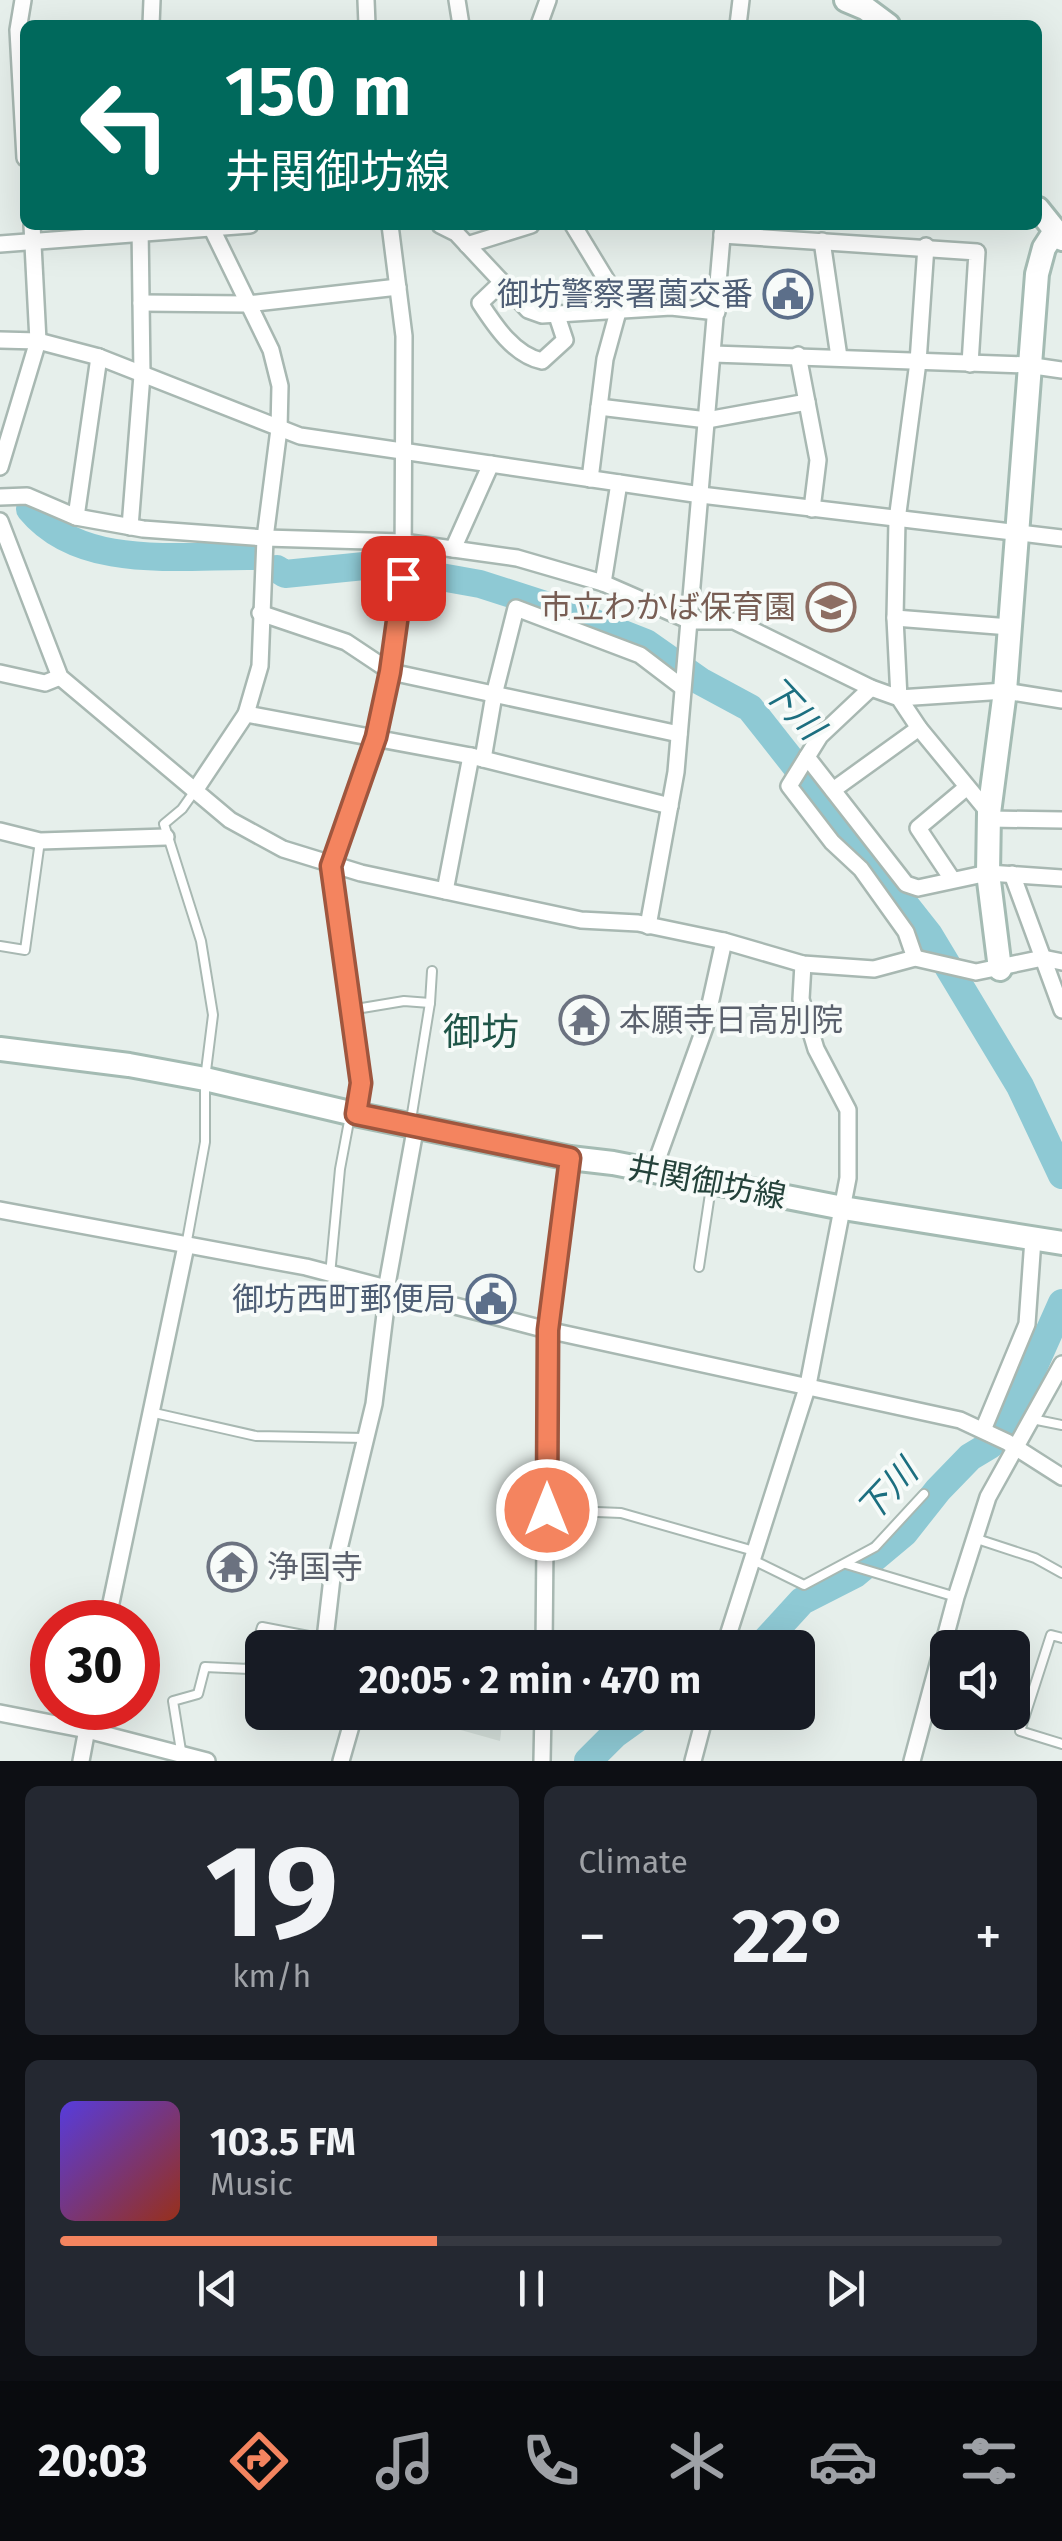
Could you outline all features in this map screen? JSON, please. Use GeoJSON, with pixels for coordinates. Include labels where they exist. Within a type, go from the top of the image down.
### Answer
{"type":"FeatureCollection","features":[{"type":"Feature","properties":{"kind":"main road"},"geometry":{"type":"LineString","coordinates":[[846,0],[882,20]]}},
{"type":"Feature","properties":{"kind":"main road"},"geometry":{"type":"LineString","coordinates":[[1000,969],[988,872],[989,816],[1005,691],[1037,274],[1044,248],[1059,235],[1042,214]]}},
{"type":"Feature","properties":{"kind":"main road","name":"井関御坊線"},"geometry":{"type":"LineString","coordinates":[[0,1049],[129,1064],[570,1158],[1062,1243]]}},
{"type":"Feature","properties":{"kind":"street"},"geometry":{"type":"LineString","coordinates":[[19,111],[20,84]]}},
{"type":"Feature","properties":{"kind":"street"},"geometry":{"type":"LineString","coordinates":[[0,244],[32,233],[113,230]]}},
{"type":"Feature","properties":{"kind":"street"},"geometry":{"type":"LineString","coordinates":[[130,527],[142,375],[140,230]]}},
{"type":"Feature","properties":{"kind":"street"},"geometry":{"type":"LineString","coordinates":[[196,789],[246,714],[260,666],[265,538],[279,429],[280,386],[271,350],[211,230]]}},
{"type":"Feature","properties":{"kind":"street"},"geometry":{"type":"LineString","coordinates":[[353,1114],[361,1083],[331,866],[376,737],[403,578],[404,336],[391,230]]}},
{"type":"Feature","properties":{"kind":"street"},"geometry":{"type":"LineString","coordinates":[[450,230],[528,310],[542,315],[671,307],[716,312]]}},
{"type":"Feature","properties":{"kind":"street"},"geometry":{"type":"LineString","coordinates":[[467,245],[515,230]]}},
{"type":"Feature","properties":{"kind":"street"},"geometry":{"type":"LineString","coordinates":[[576,230],[619,308],[605,358],[590,479]]}},
{"type":"Feature","properties":{"kind":"street"},"geometry":{"type":"LineString","coordinates":[[648,926],[679,734],[722,230],[976,252],[970,364]]}},
{"type":"Feature","properties":{"kind":"street"},"geometry":{"type":"LineString","coordinates":[[0,467],[38,341],[32,233]]}},
{"type":"Feature","properties":{"kind":"street"},"geometry":{"type":"LineString","coordinates":[[822,241],[839,358]]}},
{"type":"Feature","properties":{"kind":"street"},"geometry":{"type":"LineString","coordinates":[[926,246],[918,362],[898,520],[895,618],[899,698],[989,816],[1062,820]]}},
{"type":"Feature","properties":{"kind":"street"},"geometry":{"type":"LineString","coordinates":[[502,282],[480,303],[500,332],[530,358],[542,360],[565,340],[556,313]]}},
{"type":"Feature","properties":{"kind":"street"},"geometry":{"type":"LineString","coordinates":[[141,303],[247,304],[398,287]]}},
{"type":"Feature","properties":{"kind":"street"},"geometry":{"type":"LineString","coordinates":[[0,340],[38,341],[99,357],[300,436],[812,510],[1062,538]]}},
{"type":"Feature","properties":{"kind":"street"},"geometry":{"type":"LineString","coordinates":[[713,354],[1028,364],[1062,370]]}},
{"type":"Feature","properties":{"kind":"street"},"geometry":{"type":"LineString","coordinates":[[798,355],[818,460],[812,510]]}},
{"type":"Feature","properties":{"kind":"street"},"geometry":{"type":"LineString","coordinates":[[76,516],[99,357]]}},
{"type":"Feature","properties":{"kind":"street"},"geometry":{"type":"LineString","coordinates":[[599,407],[708,420],[807,402]]}},
{"type":"Feature","properties":{"kind":"street"},"geometry":{"type":"LineString","coordinates":[[453,549],[490,464]]}},
{"type":"Feature","properties":{"kind":"street"},"geometry":{"type":"LineString","coordinates":[[603,583],[619,483]]}},
{"type":"Feature","properties":{"kind":"street"},"geometry":{"type":"LineString","coordinates":[[0,497],[28,496],[76,516],[130,527],[403,549],[453,549],[517,558],[603,583],[690,621],[734,620],[899,698],[1005,691],[1062,700]]}},
{"type":"Feature","properties":{"kind":"street"},"geometry":{"type":"LineString","coordinates":[[0,522],[60,677],[230,820],[282,848],[331,866],[581,920],[648,926],[724,941],[803,964],[874,969],[924,959],[968,971],[1000,969],[1043,958],[1062,962]]}},
{"type":"Feature","properties":{"kind":"street"},"geometry":{"type":"LineString","coordinates":[[445,891],[516,608],[640,655],[682,684]]}},
{"type":"Feature","properties":{"kind":"street"},"geometry":{"type":"LineString","coordinates":[[260,612],[346,642],[390,672],[679,734]]}},
{"type":"Feature","properties":{"kind":"street"},"geometry":{"type":"LineString","coordinates":[[895,618],[1010,626]]}},
{"type":"Feature","properties":{"kind":"street"},"geometry":{"type":"LineString","coordinates":[[0,673],[45,683],[60,677]]}},
{"type":"Feature","properties":{"kind":"street"},"geometry":{"type":"LineString","coordinates":[[871,688],[820,736],[789,786],[832,842],[861,869],[924,959]]}},
{"type":"Feature","properties":{"kind":"street"},"geometry":{"type":"LineString","coordinates":[[246,714],[477,758],[670,806]]}},
{"type":"Feature","properties":{"kind":"street"},"geometry":{"type":"LineString","coordinates":[[834,790],[919,728]]}},
{"type":"Feature","properties":{"kind":"street"},"geometry":{"type":"LineString","coordinates":[[806,760],[906,884],[918,888],[988,872],[1062,878]]}},
{"type":"Feature","properties":{"kind":"street"},"geometry":{"type":"LineString","coordinates":[[952,879],[918,828],[967,787]]}},
{"type":"Feature","properties":{"kind":"street"},"geometry":{"type":"LineString","coordinates":[[0,831],[40,840],[166,837]]}},
{"type":"Feature","properties":{"kind":"street"},"geometry":{"type":"LineString","coordinates":[[1012,874],[1062,1010]]}},
{"type":"Feature","properties":{"kind":"street"},"geometry":{"type":"LineString","coordinates":[[653,1171],[705,1027],[724,941]]}},
{"type":"Feature","properties":{"kind":"street"},"geometry":{"type":"LineString","coordinates":[[730,1630],[808,1384],[848,1164],[848,1110],[816,1049],[800,999],[803,964]]}},
{"type":"Feature","properties":{"kind":"street"},"geometry":{"type":"LineString","coordinates":[[327,1630],[332,1578],[374,1404],[413,1125]]}},
{"type":"Feature","properties":{"kind":"street"},"geometry":{"type":"LineString","coordinates":[[544,1630],[548,1330],[570,1158]]}},
{"type":"Feature","properties":{"kind":"street"},"geometry":{"type":"LineString","coordinates":[[0,1210],[306,1267],[548,1330],[960,1420],[1012,1445],[1062,1477]]}},
{"type":"Feature","properties":{"kind":"street"},"geometry":{"type":"LineString","coordinates":[[983,1430],[1026,1324],[1033,1240]]}},
{"type":"Feature","properties":{"kind":"street"},"geometry":{"type":"LineString","coordinates":[[112,1600],[186,1246]]}},
{"type":"Feature","properties":{"kind":"street"},"geometry":{"type":"LineString","coordinates":[[912,1761],[956,1597],[988,1497],[1012,1445],[1032,1419],[1062,1364]]}},
{"type":"Feature","properties":{"kind":"street"},"geometry":{"type":"LineString","coordinates":[[0,1712],[30,1718]]}},
{"type":"Feature","properties":{"kind":"street"},"geometry":{"type":"LineString","coordinates":[[81,1761],[86,1730],[207,1761]]}},
{"type":"Feature","properties":{"kind":"street"},"geometry":{"type":"LineString","coordinates":[[341,1761],[350,1730]]}},
{"type":"Feature","properties":{"kind":"street"},"geometry":{"type":"LineString","coordinates":[[542,1761],[543,1730]]}},
{"type":"Feature","properties":{"kind":"street"},"geometry":{"type":"LineString","coordinates":[[694,1761],[702,1730]]}},
{"type":"Feature","properties":{"kind":"lane"},"geometry":{"type":"LineString","coordinates":[[186,1246],[206,1142],[206,1079],[213,1014],[197,927],[164,824],[196,789]]}},
{"type":"Feature","properties":{"kind":"lane"},"geometry":{"type":"LineString","coordinates":[[0,946],[25,950],[40,840]]}},
{"type":"Feature","properties":{"kind":"lane"},"geometry":{"type":"LineString","coordinates":[[413,1125],[432,971]]}},
{"type":"Feature","properties":{"kind":"lane"},"geometry":{"type":"LineString","coordinates":[[350,1010],[404,1000],[430,1003]]}},
{"type":"Feature","properties":{"kind":"lane"},"geometry":{"type":"LineString","coordinates":[[330,1275],[340,1169],[353,1114]]}},
{"type":"Feature","properties":{"kind":"lane"},"geometry":{"type":"LineString","coordinates":[[700,1267],[712,1182]]}},
{"type":"Feature","properties":{"kind":"lane"},"geometry":{"type":"LineString","coordinates":[[150,1412],[256,1436],[366,1438]]}},
{"type":"Feature","properties":{"kind":"lane"},"geometry":{"type":"LineString","coordinates":[[1032,1419],[1062,1426]]}},
{"type":"Feature","properties":{"kind":"lane"},"geometry":{"type":"LineString","coordinates":[[547,1510],[621,1512],[753,1555],[804,1585],[848,1564],[888,1536],[924,1494]]}},
{"type":"Feature","properties":{"kind":"lane"},"geometry":{"type":"LineString","coordinates":[[974,1538],[1035,1558],[1062,1573]]}},
{"type":"Feature","properties":{"kind":"lane"},"geometry":{"type":"LineString","coordinates":[[848,1564],[956,1597]]}},
{"type":"Feature","properties":{"kind":"lane"},"geometry":{"type":"LineString","coordinates":[[1030,1699],[1051,1635],[1062,1638]]}},
{"type":"Feature","properties":{"kind":"lane"},"geometry":{"type":"LineString","coordinates":[[182,1757],[173,1701],[198,1694],[206,1667],[245,1669]]}},
{"type":"Feature","properties":{"kind":"lane"},"geometry":{"type":"LineString","coordinates":[[926,1702],[930,1703]]}},
{"type":"Feature","properties":{"kind":"lane"},"geometry":{"type":"LineString","coordinates":[[1020,1730],[1062,1744]]}},
{"type":"Feature","properties":{"kind":"shaded area"},"geometry":{"type":"Polygon","coordinates":[[[461,1730],[501,1730],[500,1741],[461,1730]]]}},
{"type":"Feature","properties":{"kind":"waterway","name":"下川"},"geometry":{"type":"LineString","coordinates":[[30,509],[51,529],[104,551],[164,557],[253,556]]}},
{"type":"Feature","properties":{"kind":"waterway","name":"下川"},"geometry":{"type":"LineString","coordinates":[[277,569],[285,574],[374,565],[480,584],[646,643],[700,681],[750,708],[929,935],[1020,1086],[1062,1175]]}},
{"type":"Feature","properties":{"kind":"waterway","name":"下川"},"geometry":{"type":"LineString","coordinates":[[775,1630],[802,1601],[855,1574],[904,1533],[970,1457],[990,1445],[1017,1404],[1062,1303]]}},
{"type":"Feature","properties":{"kind":"waterway","name":"下川"},"geometry":{"type":"LineString","coordinates":[[588,1761],[621,1730]]}},
{"type":"Feature","properties":{"kind":"place","name":"御坊警察署薗交番"},"geometry":{"type":"Point","coordinates":[788,294]}},
{"type":"Feature","properties":{"kind":"place","name":"市立わかば保育園"},"geometry":{"type":"Point","coordinates":[831,607]}},
{"type":"Feature","properties":{"kind":"place","name":"本願寺日高別院"},"geometry":{"type":"Point","coordinates":[584,1020]}},
{"type":"Feature","properties":{"kind":"place","name":"御坊西町郵便局"},"geometry":{"type":"Point","coordinates":[491,1299]}},
{"type":"Feature","properties":{"kind":"place","name":"浄国寺"},"geometry":{"type":"Point","coordinates":[232,1567]}},
{"type":"Feature","properties":{"kind":"district","name":"御坊"},"geometry":{"type":"Point","coordinates":[481,1032]}},
{"type":"Feature","properties":{"kind":"route"},"geometry":{"type":"LineString","coordinates":[[403,578],[376,737],[331,866],[361,1083],[356,1114],[570,1158],[548,1330],[547,1510]]}}]}
